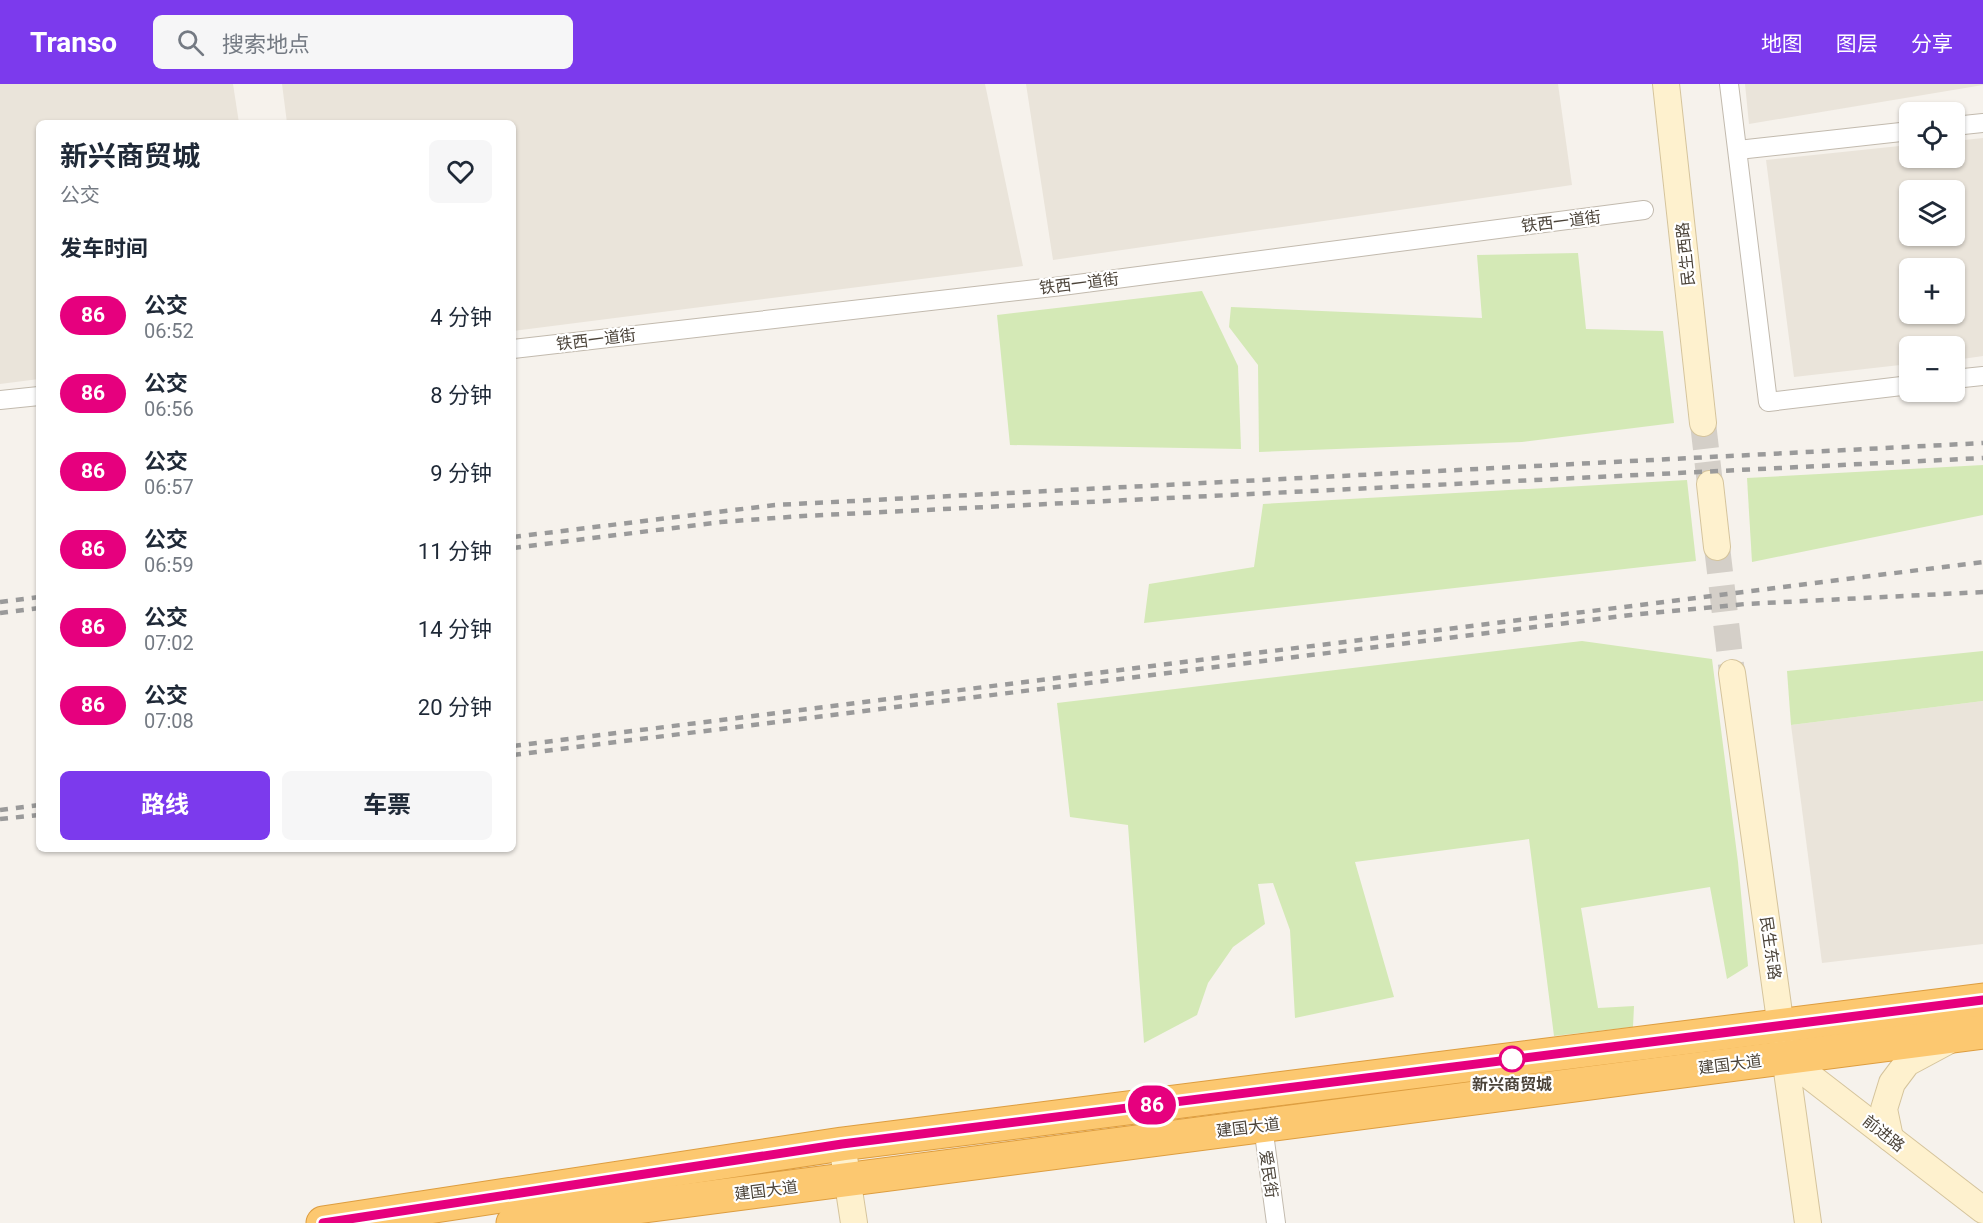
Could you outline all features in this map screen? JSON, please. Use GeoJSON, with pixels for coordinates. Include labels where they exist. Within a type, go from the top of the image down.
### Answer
{"type":"FeatureCollection","features":[{"type":"Feature","properties":{"kind":"highway","name":"建国大道"},"geometry":{"type":"LineString","coordinates":[[513,1223],[1263,1126],[1783,1041],[1983,1000]]}},
{"type":"Feature","properties":{"kind":"highway","name":"建国大道"},"geometry":{"type":"LineString","coordinates":[[323,1223],[842,1144],[1783,1041],[1972,1034]]}},
{"type":"Feature","properties":{"kind":"main road","name":"民生西路"},"geometry":{"type":"LineString","coordinates":[[1666,84],[1703,423]]}},
{"type":"Feature","properties":{"kind":"main road"},"geometry":{"type":"LineString","coordinates":[[1710,484],[1717,547]]}},
{"type":"Feature","properties":{"kind":"main road","name":"民生东路"},"geometry":{"type":"LineString","coordinates":[[1732,673],[1808,1223]]}},
{"type":"Feature","properties":{"kind":"main road"},"geometry":{"type":"LineString","coordinates":[[1890,1138],[1884,1108],[1892,1083],[1907,1063],[1929,1050],[1972,1034]]}},
{"type":"Feature","properties":{"kind":"main road","name":"前进路"},"geometry":{"type":"LineString","coordinates":[[1783,1041],[1890,1138],[1983,1210]]}},
{"type":"Feature","properties":{"kind":"main road"},"geometry":{"type":"LineString","coordinates":[[842,1144],[854,1223]]}},
{"type":"Feature","properties":{"kind":"street"},"geometry":{"type":"LineString","coordinates":[[1729,84],[1768,402],[1899,386]]}},
{"type":"Feature","properties":{"kind":"street"},"geometry":{"type":"LineString","coordinates":[[1965,125],[1983,123]]}},
{"type":"Feature","properties":{"kind":"street"},"geometry":{"type":"LineString","coordinates":[[1738,150],[1899,132]]}},
{"type":"Feature","properties":{"kind":"street","name":"铁西一道街"},"geometry":{"type":"LineString","coordinates":[[516,349],[1062,286],[1644,210]]}},
{"type":"Feature","properties":{"kind":"street"},"geometry":{"type":"LineString","coordinates":[[1965,378],[1983,376]]}},
{"type":"Feature","properties":{"kind":"street"},"geometry":{"type":"LineString","coordinates":[[0,400],[36,396]]}},
{"type":"Feature","properties":{"kind":"street","name":"爱民街"},"geometry":{"type":"LineString","coordinates":[[1263,1126],[1276,1223]]}},
{"type":"Feature","properties":{"kind":"shaded area"},"geometry":{"type":"Polygon","coordinates":[[[0,84],[233,84],[239,120],[36,120],[36,379],[0,384],[0,84]]]}},
{"type":"Feature","properties":{"kind":"shaded area"},"geometry":{"type":"Polygon","coordinates":[[[282,84],[985,84],[1023,266],[516,331],[516,120],[287,120],[282,84]]]}},
{"type":"Feature","properties":{"kind":"shaded area"},"geometry":{"type":"Polygon","coordinates":[[[1026,84],[1558,84],[1572,185],[1053,260],[1026,84]]]}},
{"type":"Feature","properties":{"kind":"shaded area"},"geometry":{"type":"Polygon","coordinates":[[[1745,84],[1983,84],[1983,85],[1749,124],[1745,84]]]}},
{"type":"Feature","properties":{"kind":"shaded area"},"geometry":{"type":"Polygon","coordinates":[[[1983,138],[1983,356],[1965,359],[1965,336],[1899,336],[1899,365],[1794,377],[1766,160],[1899,146],[1899,168],[1965,168],[1965,140],[1983,138]]]}},
{"type":"Feature","properties":{"kind":"shaded area"},"geometry":{"type":"Polygon","coordinates":[[[1983,701],[1983,944],[1822,963],[1791,725],[1983,701]]]}},
{"type":"Feature","properties":{"kind":"green space"},"geometry":{"type":"Polygon","coordinates":[[[1578,253],[1586,329],[1663,331],[1674,423],[1522,442],[1259,452],[1258,365],[1229,327],[1231,307],[1482,318],[1477,255],[1578,253]]]}},
{"type":"Feature","properties":{"kind":"green space"},"geometry":{"type":"Polygon","coordinates":[[[1202,291],[1238,366],[1241,449],[1010,445],[997,315],[1202,291]]]}},
{"type":"Feature","properties":{"kind":"green space"},"geometry":{"type":"Polygon","coordinates":[[[1983,465],[1983,515],[1752,562],[1747,478],[1983,465]]]}},
{"type":"Feature","properties":{"kind":"green space"},"geometry":{"type":"Polygon","coordinates":[[[1687,480],[1696,561],[1144,623],[1149,584],[1254,567],[1263,504],[1687,480]]]}},
{"type":"Feature","properties":{"kind":"green space"},"geometry":{"type":"Polygon","coordinates":[[[1582,641],[1712,659],[1738,862],[1748,966],[1727,979],[1710,887],[1581,908],[1598,1008],[1634,1006],[1633,1027],[1554,1036],[1529,839],[1355,862],[1394,997],[1295,1018],[1290,930],[1273,883],[1258,884],[1265,924],[1233,947],[1208,983],[1197,1015],[1144,1043],[1128,825],[1070,817],[1057,703],[1582,641]]]}},
{"type":"Feature","properties":{"kind":"green space"},"geometry":{"type":"Polygon","coordinates":[[[1983,651],[1983,701],[1791,725],[1787,671],[1983,651]]]}},
{"type":"Feature","properties":{"kind":"tunnel"},"geometry":{"type":"LineString","coordinates":[[1703,423],[1710,484]]}},
{"type":"Feature","properties":{"kind":"tunnel"},"geometry":{"type":"LineString","coordinates":[[1717,547],[1732,673]]}},
{"type":"Feature","properties":{"kind":"railway"},"geometry":{"type":"LineString","coordinates":[[516,537],[775,505],[1983,443]]}},
{"type":"Feature","properties":{"kind":"railway"},"geometry":{"type":"LineString","coordinates":[[516,548],[721,522],[803,516],[1983,458]]}},
{"type":"Feature","properties":{"kind":"railway"},"geometry":{"type":"LineString","coordinates":[[516,746],[1983,562]]}},
{"type":"Feature","properties":{"kind":"railway"},"geometry":{"type":"LineString","coordinates":[[516,755],[1631,615],[1745,604],[1983,592]]}},
{"type":"Feature","properties":{"kind":"railway"},"geometry":{"type":"LineString","coordinates":[[0,602],[36,597]]}},
{"type":"Feature","properties":{"kind":"railway"},"geometry":{"type":"LineString","coordinates":[[0,613],[36,608]]}},
{"type":"Feature","properties":{"kind":"railway"},"geometry":{"type":"LineString","coordinates":[[0,810],[36,805]]}},
{"type":"Feature","properties":{"kind":"railway"},"geometry":{"type":"LineString","coordinates":[[0,819],[36,815]]}},
{"type":"Feature","properties":{"kind":"bus line","name":"86"},"geometry":{"type":"LineString","coordinates":[[323,1223],[842,1144],[1983,1000]]}},
{"type":"Feature","properties":{"kind":"place","name":"新兴商贸城"},"geometry":{"type":"Point","coordinates":[1512,1059]}}]}
